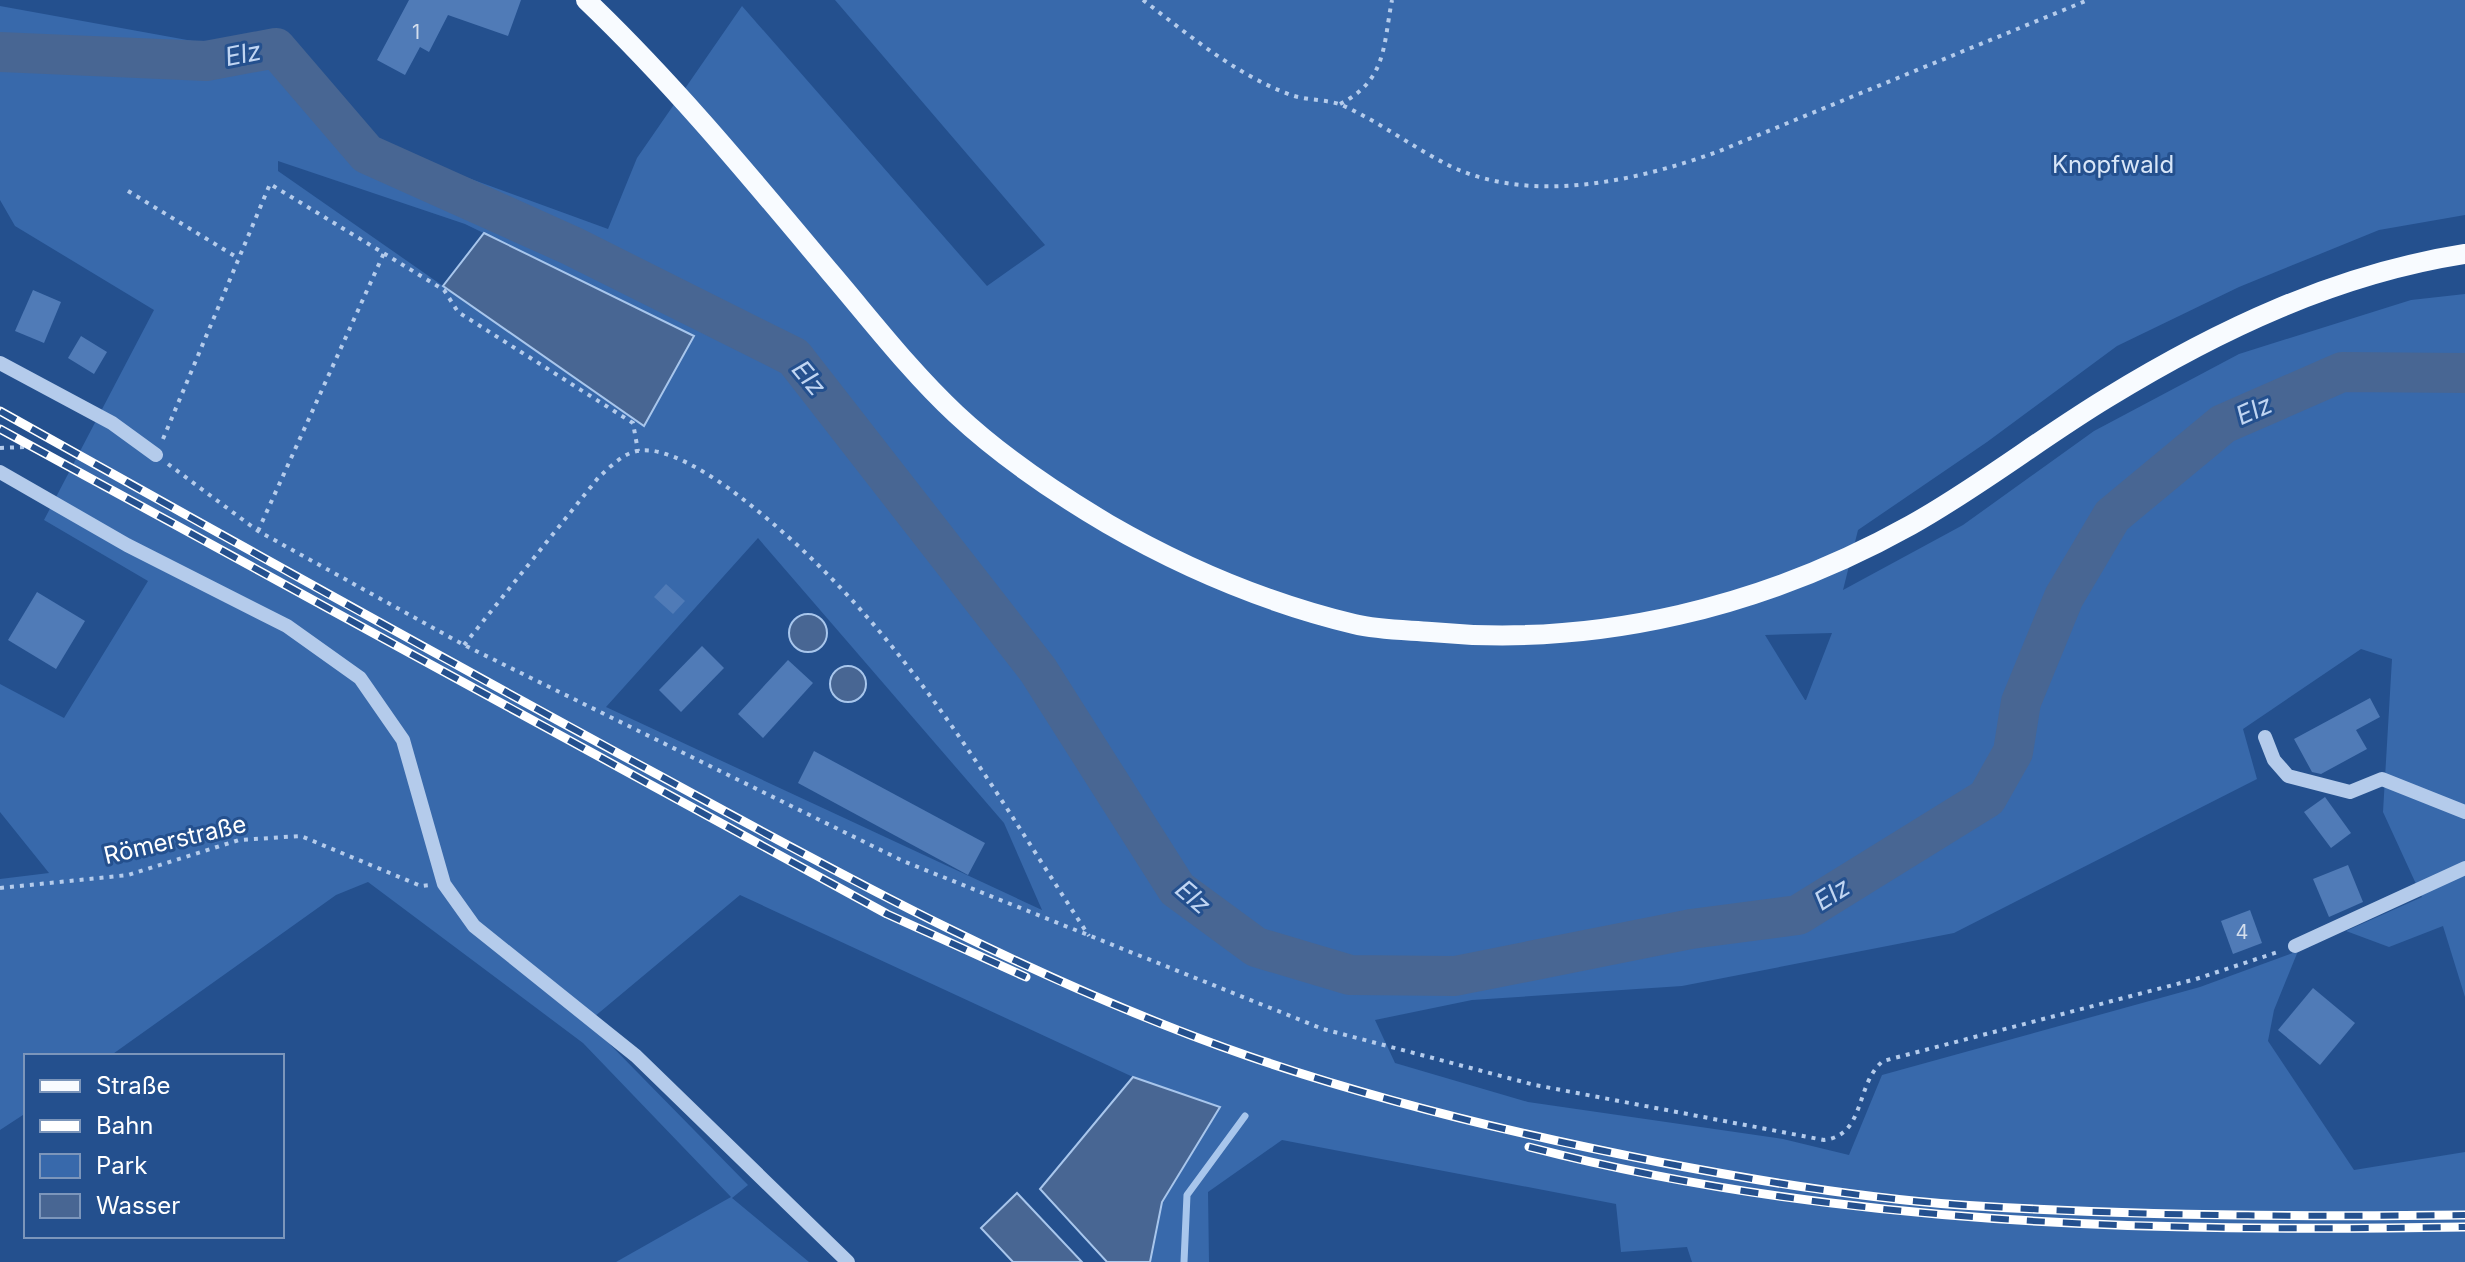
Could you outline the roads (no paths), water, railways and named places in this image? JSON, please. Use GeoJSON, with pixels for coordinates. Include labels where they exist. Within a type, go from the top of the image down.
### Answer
{"type":"FeatureCollection","features":[{"type":"Feature","properties":{"kind":"main road"},"geometry":{"type":"LineString","coordinates":[[586,0],[680,97],[905,361],[956,414],[1018,466],[1139,542],[1243,592],[1360,626],[1474,637],[1591,630],[1674,617],[1757,595],[1833,566],[1916,522],[2106,399],[2210,339],[2280,306],[2349,281],[2421,261],[2465,254]]}},
{"type":"Feature","properties":{"kind":"street"},"geometry":{"type":"LineString","coordinates":[[0,363],[112,423],[156,455]]}},
{"type":"Feature","properties":{"kind":"street"},"geometry":{"type":"LineString","coordinates":[[0,472],[127,545],[287,626],[360,678],[403,740],[444,884],[474,926],[636,1056],[848,1262]]}},
{"type":"Feature","properties":{"kind":"street"},"geometry":{"type":"LineString","coordinates":[[2265,737],[2274,760],[2288,776],[2350,792],[2382,779],[2465,812]]}},
{"type":"Feature","properties":{"kind":"street"},"geometry":{"type":"LineString","coordinates":[[2295,946],[2465,868]]}},
{"type":"Feature","properties":{"kind":"water"},"geometry":{"type":"Polygon","coordinates":[[[484,233],[694,336],[644,426],[443,286],[484,233]]]}},
{"type":"Feature","properties":{"kind":"water"},"geometry":{"type":"Polygon","coordinates":[[[808,614],[821,620],[827,633],[821,646],[808,652],[795,646],[789,633],[795,620],[808,614]]]}},
{"type":"Feature","properties":{"kind":"water"},"geometry":{"type":"Polygon","coordinates":[[[848,666],[860,672],[866,684],[860,696],[848,702],[836,696],[830,684],[836,672],[848,666]]]}},
{"type":"Feature","properties":{"kind":"water"},"geometry":{"type":"Polygon","coordinates":[[[1133,1077],[1220,1107],[1162,1202],[1150,1262],[1107,1262],[1040,1189],[1133,1077]]]}},
{"type":"Feature","properties":{"kind":"water"},"geometry":{"type":"Polygon","coordinates":[[[1017,1193],[1082,1262],[1013,1262],[981,1228],[1017,1193]]]}},
{"type":"Feature","properties":{"kind":"waterway","name":"Elz"},"geometry":{"type":"LineString","coordinates":[[0,52],[206,61],[276,48],[367,154],[572,246],[794,357],[1038,670],[1177,889],[1256,947],[1350,975],[1455,976],[1691,929],[1798,915],[1987,798],[2013,752],[2021,702],[2064,597],[2112,516],[2223,424],[2342,372],[2465,373]]}},
{"type":"Feature","properties":{"kind":"waterway"},"geometry":{"type":"LineString","coordinates":[[1184,1262],[1187,1195],[1245,1116]]}},
{"type":"Feature","properties":{"kind":"railway"},"geometry":{"type":"LineString","coordinates":[[0,411],[733,816],[949,929],[1172,1028],[1298,1073],[1400,1103],[1555,1141],[1734,1176],[1885,1198],[2024,1209],[2150,1214],[2465,1215]]}},
{"type":"Feature","properties":{"kind":"railway"},"geometry":{"type":"LineString","coordinates":[[0,429],[887,914],[1026,977]]}},
{"type":"Feature","properties":{"kind":"railway"},"geometry":{"type":"LineString","coordinates":[[1529,1147],[1644,1173],[1760,1194],[1877,1208],[2112,1225],[2465,1227]]}},
{"type":"Feature","properties":{"kind":"park label","name":"Knopfwald"},"geometry":{"type":"Point","coordinates":[2113,165]}}]}
